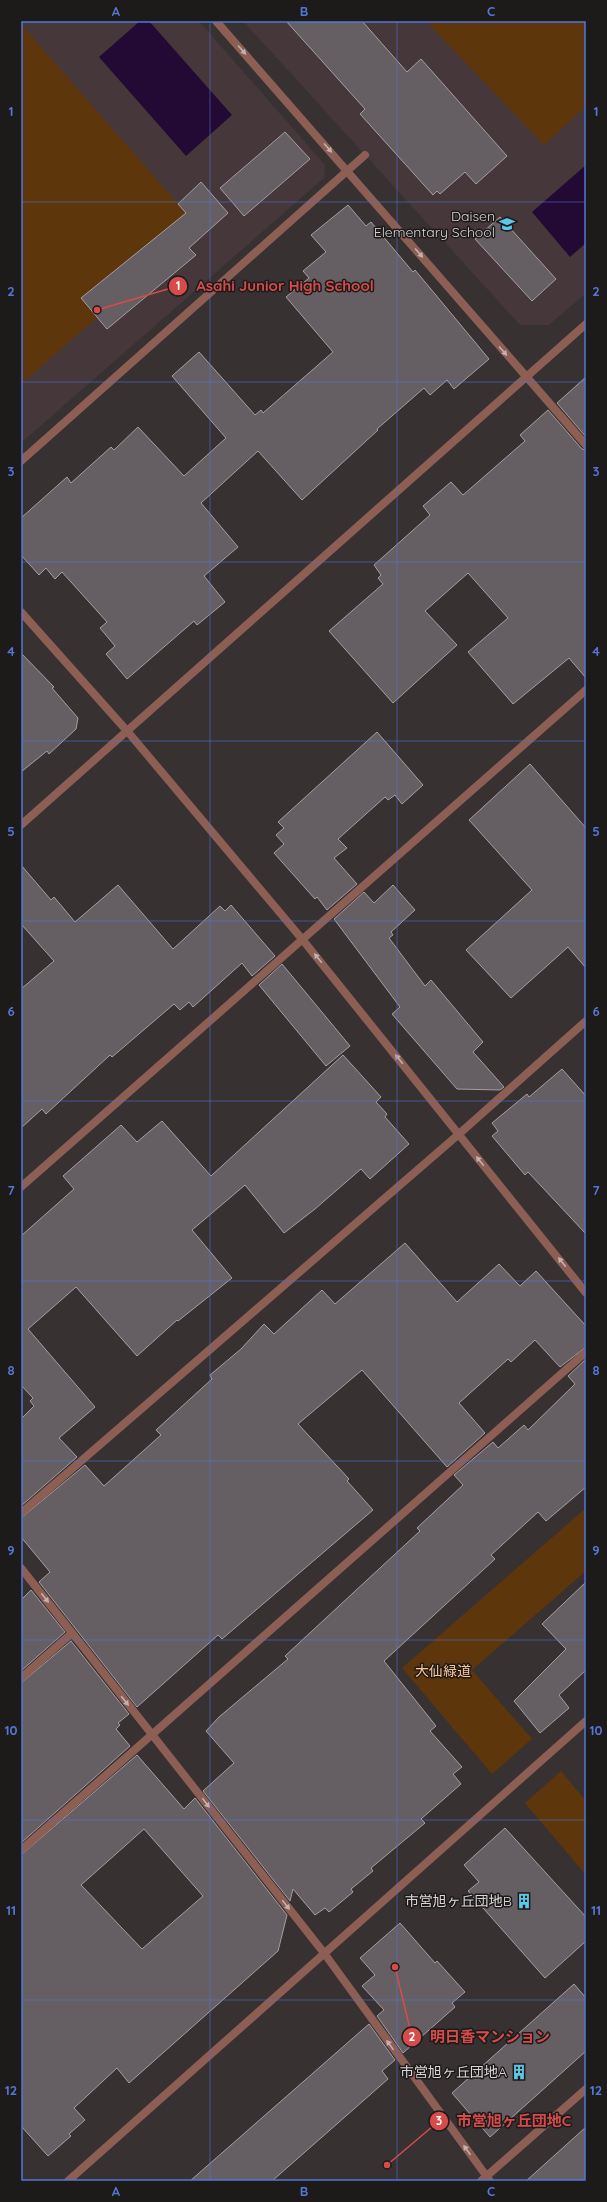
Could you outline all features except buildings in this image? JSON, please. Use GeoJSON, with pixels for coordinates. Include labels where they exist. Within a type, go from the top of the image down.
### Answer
{"type":"FeatureCollection","features":[{"type":"Feature","properties":{"kind":"street"},"geometry":{"type":"LineString","coordinates":[[216,21],[348,170],[586,445]]}},
{"type":"Feature","properties":{"kind":"street"},"geometry":{"type":"LineString","coordinates":[[21,461],[365,155]]}},
{"type":"Feature","properties":{"kind":"street"},"geometry":{"type":"LineString","coordinates":[[23,820],[128,732],[586,324]]}},
{"type":"Feature","properties":{"kind":"street"},"geometry":{"type":"LineString","coordinates":[[21,612],[128,732],[302,939],[460,1134],[586,1293]]}},
{"type":"Feature","properties":{"kind":"street"},"geometry":{"type":"LineString","coordinates":[[21,1187],[586,690]]}},
{"type":"Feature","properties":{"kind":"street"},"geometry":{"type":"LineString","coordinates":[[21,1514],[460,1134],[586,1021]]}},
{"type":"Feature","properties":{"kind":"street"},"geometry":{"type":"LineString","coordinates":[[21,1850],[153,1736],[586,1352]]}},
{"type":"Feature","properties":{"kind":"street"},"geometry":{"type":"LineString","coordinates":[[21,1568],[324,1953],[486,2180],[586,2089]]}},
{"type":"Feature","properties":{"kind":"street"},"geometry":{"type":"LineString","coordinates":[[21,1678],[72,1633]]}},
{"type":"Feature","properties":{"kind":"street"},"geometry":{"type":"LineString","coordinates":[[68,2181],[586,1721]]}},
{"type":"Feature","properties":{"kind":"shaded area"},"geometry":{"type":"Polygon","coordinates":[[[21,21],[199,21],[325,165],[324,178],[21,443],[21,21]]]}},
{"type":"Feature","properties":{"kind":"shaded area"},"geometry":{"type":"Polygon","coordinates":[[[140,21],[149,21],[232,115],[186,156],[99,57],[140,21]]]}},
{"type":"Feature","properties":{"kind":"shaded area","name":"Daisen Elementary School"},"geometry":{"type":"Polygon","coordinates":[[[243,21],[586,21],[586,293],[549,325],[520,325],[243,21]]]}},
{"type":"Feature","properties":{"kind":"shaded area"},"geometry":{"type":"Polygon","coordinates":[[[586,165],[586,243],[570,257],[532,212],[586,165]]]}},
{"type":"Feature","properties":{"kind":"green space"},"geometry":{"type":"Polygon","coordinates":[[[426,21],[586,21],[586,106],[544,145],[426,21]]]}},
{"type":"Feature","properties":{"kind":"green space"},"geometry":{"type":"Polygon","coordinates":[[[21,24],[199,228],[21,384],[21,24]]]}},
{"type":"Feature","properties":{"kind":"green space","name":"大仙緑道"},"geometry":{"type":"Polygon","coordinates":[[[586,1508],[586,1571],[472,1670],[532,1739],[492,1774],[402,1668],[586,1508]]]}},
{"type":"Feature","properties":{"kind":"green space"},"geometry":{"type":"Polygon","coordinates":[[[561,1771],[586,1801],[586,1875],[525,1803],[561,1771]]]}},
{"type":"Feature","properties":{"kind":"place","name":"Daisen Elementary School"},"geometry":{"type":"Point","coordinates":[507,224]}},
{"type":"Feature","properties":{"kind":"place","name":"Asahi Junior High School"},"geometry":{"type":"Point","coordinates":[97,310]}},
{"type":"Feature","properties":{"kind":"place","name":"市営旭ヶ丘団地B"},"geometry":{"type":"Point","coordinates":[524,1901]}},
{"type":"Feature","properties":{"kind":"place","name":"明日香マンション"},"geometry":{"type":"Point","coordinates":[395,1967]}},
{"type":"Feature","properties":{"kind":"place","name":"市営旭ヶ丘団地A"},"geometry":{"type":"Point","coordinates":[519,2072]}},
{"type":"Feature","properties":{"kind":"place","name":"市営旭ヶ丘団地C"},"geometry":{"type":"Point","coordinates":[387,2165]}}]}
